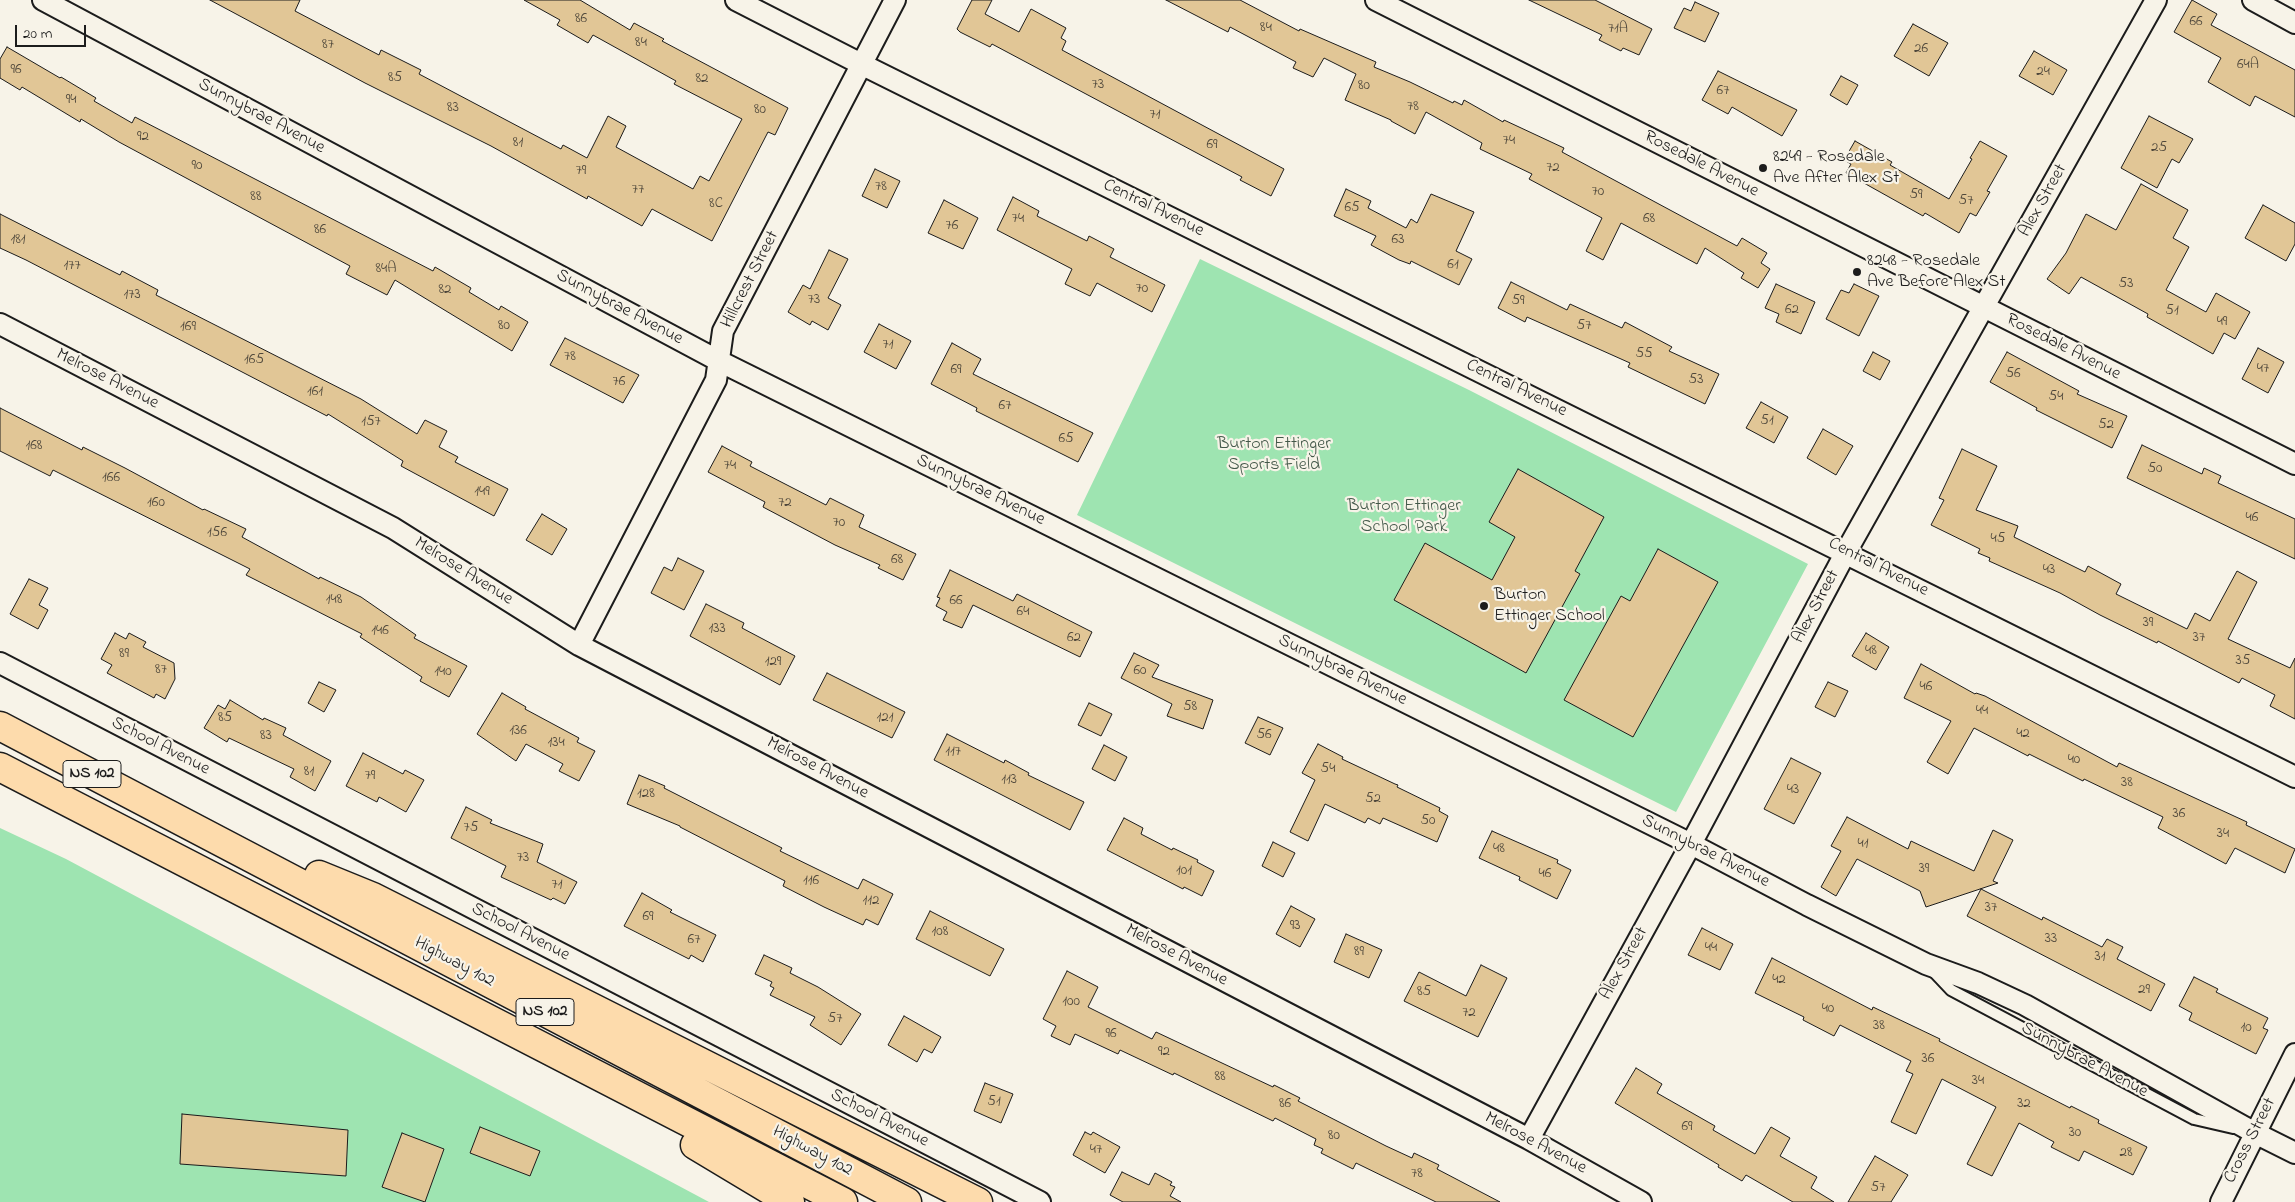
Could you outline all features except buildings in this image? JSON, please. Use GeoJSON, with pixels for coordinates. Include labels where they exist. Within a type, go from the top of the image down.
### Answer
{"type":"FeatureCollection","features":[{"type":"Feature","properties":{"kind":"highway","name":"Highway 102"},"geometry":{"type":"LineString","coordinates":[[0,726],[906,1202]]}},
{"type":"Feature","properties":{"kind":"highway","name":"Highway 102"},"geometry":{"type":"LineString","coordinates":[[0,766],[843,1202]]}},
{"type":"Feature","properties":{"kind":"highway"},"geometry":{"type":"LineString","coordinates":[[184,822],[373,897],[978,1202]]}},
{"type":"Feature","properties":{"kind":"highway"},"geometry":{"type":"LineString","coordinates":[[484,1018],[790,1202]]}},
{"type":"Feature","properties":{"kind":"street","name":"Sunnybrae Avenue"},"geometry":{"type":"LineString","coordinates":[[43,0],[719,361],[1691,844],[1807,905],[1926,964],[1978,983],[2025,1005],[2255,1133],[2295,1153]]}},
{"type":"Feature","properties":{"kind":"street","name":"Central Avenue"},"geometry":{"type":"LineString","coordinates":[[736,0],[863,65],[2295,776]]}},
{"type":"Feature","properties":{"kind":"street","name":"Hillcrest Street"},"geometry":{"type":"LineString","coordinates":[[579,645],[716,380],[723,331],[863,65],[895,0]]}},
{"type":"Feature","properties":{"kind":"street","name":"Rosedale Avenue"},"geometry":{"type":"LineString","coordinates":[[1376,0],[2295,464]]}},
{"type":"Feature","properties":{"kind":"street","name":"Alex Street"},"geometry":{"type":"LineString","coordinates":[[1529,1140],[1691,844],[1846,552],[2156,0]]}},
{"type":"Feature","properties":{"kind":"street"},"geometry":{"type":"LineString","coordinates":[[2253,0],[2295,23]]}},
{"type":"Feature","properties":{"kind":"street","name":"Melrose Avenue"},"geometry":{"type":"LineString","coordinates":[[0,324],[393,528],[579,645],[1529,1140],[1641,1202]]}},
{"type":"Feature","properties":{"kind":"street","name":"School Avenue"},"geometry":{"type":"LineString","coordinates":[[0,663],[1040,1202]]}},
{"type":"Feature","properties":{"kind":"street","name":"Cross Street"},"geometry":{"type":"LineString","coordinates":[[2221,1202],[2295,1054]]}},
{"type":"Feature","properties":{"kind":"green space","name":"Burton Ettinger School Park"},"geometry":{"type":"Polygon","coordinates":[[[1200,259],[1469,390],[1808,564],[1676,812],[1077,515],[1200,259]]]}},
{"type":"Feature","properties":{"kind":"green space"},"geometry":{"type":"Polygon","coordinates":[[[0,828],[66,859],[709,1202],[0,1202],[0,828]]]}},
{"type":"Feature","properties":{"kind":"place","name":"8249 - Rosedale Ave After Alex St"},"geometry":{"type":"Point","coordinates":[1763,168]}},
{"type":"Feature","properties":{"kind":"place","name":"8248 - Rosedale Ave Before Alex St"},"geometry":{"type":"Point","coordinates":[1857,272]}},
{"type":"Feature","properties":{"kind":"place","name":"Burton Ettinger School"},"geometry":{"type":"Point","coordinates":[1484,606]}},
{"type":"Feature","properties":{"kind":"park label","name":"Burton Ettinger Sports Field"},"geometry":{"type":"Point","coordinates":[1274,455]}}]}
